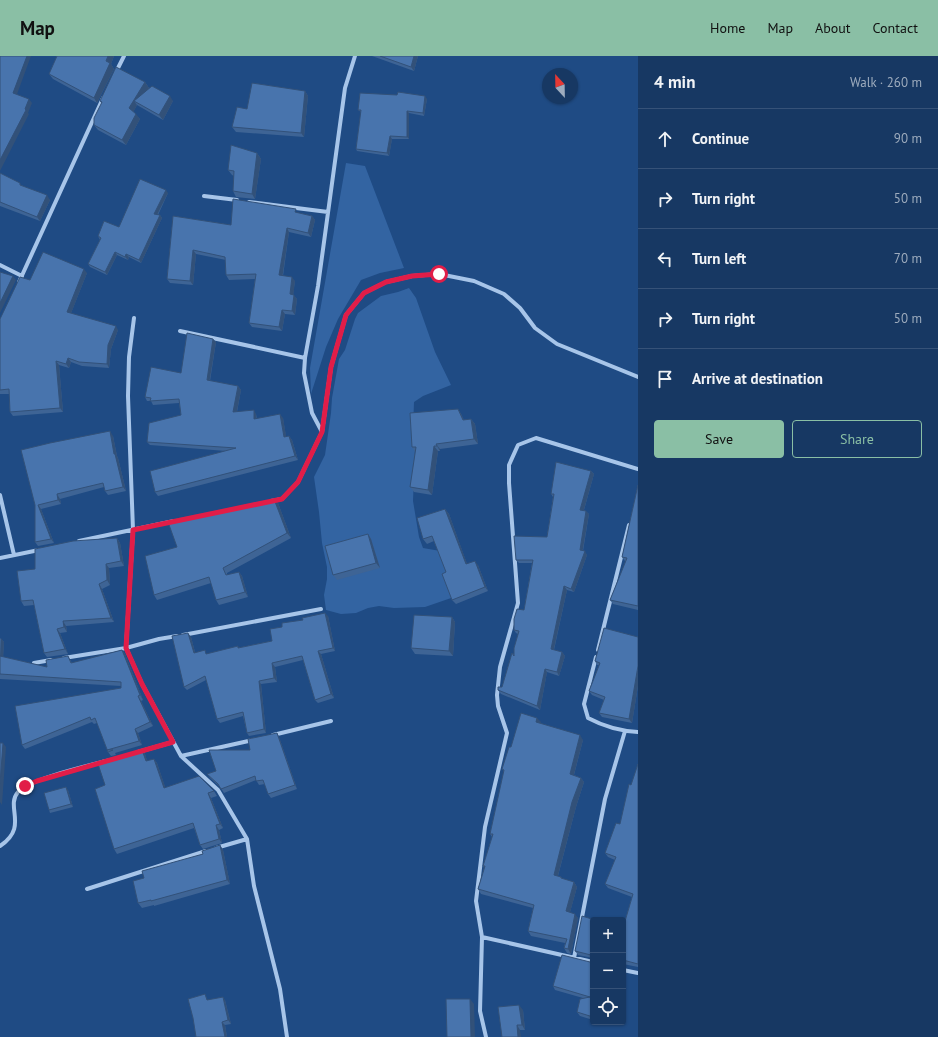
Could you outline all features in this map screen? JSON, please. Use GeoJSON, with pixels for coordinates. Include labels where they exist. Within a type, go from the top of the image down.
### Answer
{"type":"FeatureCollection","features":[{"type":"Feature","properties":{"kind":"street"},"geometry":{"type":"LineString","coordinates":[[115,75],[124,56]]}},
{"type":"Feature","properties":{"kind":"street"},"geometry":{"type":"LineString","coordinates":[[322,432],[312,413],[304,374],[305,358],[318,286],[344,88],[355,56]]}},
{"type":"Feature","properties":{"kind":"street"},"geometry":{"type":"LineString","coordinates":[[16,289],[105,94]]}},
{"type":"Feature","properties":{"kind":"street"},"geometry":{"type":"LineString","coordinates":[[204,196],[328,212]]}},
{"type":"Feature","properties":{"kind":"street"},"geometry":{"type":"LineString","coordinates":[[0,265],[22,276]]}},
{"type":"Feature","properties":{"kind":"street"},"geometry":{"type":"LineString","coordinates":[[267,502],[282,499],[298,482],[322,432],[331,367],[346,315],[364,293],[386,282],[412,276],[439,274],[474,281],[504,294],[520,308],[535,328],[557,344],[638,377]]}},
{"type":"Feature","properties":{"kind":"street"},"geometry":{"type":"LineString","coordinates":[[134,318],[128,396],[133,530],[126,648],[142,684],[181,756],[218,790],[247,839],[254,886],[280,989],[287,1037]]}},
{"type":"Feature","properties":{"kind":"street"},"geometry":{"type":"LineString","coordinates":[[180,331],[305,358]]}},
{"type":"Feature","properties":{"kind":"street"},"geometry":{"type":"LineString","coordinates":[[486,1037],[480,1011],[482,937],[476,901],[486,827],[507,733],[498,706],[497,696],[500,667],[518,604],[509,465],[518,445],[536,438],[638,469]]}},
{"type":"Feature","properties":{"kind":"street"},"geometry":{"type":"LineString","coordinates":[[0,495],[14,556]]}},
{"type":"Feature","properties":{"kind":"street"},"geometry":{"type":"LineString","coordinates":[[73,542],[178,520]]}},
{"type":"Feature","properties":{"kind":"street"},"geometry":{"type":"LineString","coordinates":[[630,520],[584,704],[588,718],[599,724],[626,731],[638,732]]}},
{"type":"Feature","properties":{"kind":"street"},"geometry":{"type":"LineString","coordinates":[[0,558],[43,549]]}},
{"type":"Feature","properties":{"kind":"street"},"geometry":{"type":"LineString","coordinates":[[34,663],[126,648],[159,639],[321,609]]}},
{"type":"Feature","properties":{"kind":"street"},"geometry":{"type":"LineString","coordinates":[[271,735],[331,721]]}},
{"type":"Feature","properties":{"kind":"street"},"geometry":{"type":"LineString","coordinates":[[574,958],[604,799],[626,731]]}},
{"type":"Feature","properties":{"kind":"street"},"geometry":{"type":"LineString","coordinates":[[181,756],[256,739]]}},
{"type":"Feature","properties":{"kind":"street"},"geometry":{"type":"LineString","coordinates":[[136,753],[173,742]]}},
{"type":"Feature","properties":{"kind":"street"},"geometry":{"type":"LineString","coordinates":[[0,846],[14,834],[14,802],[17,793],[25,786],[37,781],[113,759]]}},
{"type":"Feature","properties":{"kind":"street"},"geometry":{"type":"LineString","coordinates":[[87,889],[247,839]]}},
{"type":"Feature","properties":{"kind":"street"},"geometry":{"type":"LineString","coordinates":[[482,937],[590,961]]}},
{"type":"Feature","properties":{"kind":"street"},"geometry":{"type":"LineString","coordinates":[[626,971],[638,973]]}},
{"type":"Feature","properties":{"kind":"shaded area"},"geometry":{"type":"Polygon","coordinates":[[[346,163],[365,166],[404,268],[380,273],[361,280],[338,319],[326,347],[311,394],[310,368],[346,163]]]}},
{"type":"Feature","properties":{"kind":"shaded area"},"geometry":{"type":"Polygon","coordinates":[[[409,288],[416,298],[435,352],[451,385],[423,396],[414,402],[413,430],[415,449],[413,501],[419,537],[423,548],[446,552],[454,597],[425,607],[394,608],[379,606],[368,608],[356,613],[341,614],[326,610],[324,595],[327,579],[327,567],[322,543],[314,477],[325,455],[332,398],[339,359],[345,350],[358,313],[381,296],[409,288]]]}},
{"type":"Feature","properties":{"kind":"building"},"geometry":{"type":"Polygon","coordinates":[[[0,56],[27,56],[13,93],[29,99],[25,109],[26,110],[0,160],[0,56]]]}},
{"type":"Feature","properties":{"kind":"building"},"geometry":{"type":"Polygon","coordinates":[[[57,56],[108,56],[106,61],[110,63],[94,98],[49,74],[57,56]]]}},
{"type":"Feature","properties":{"kind":"building"},"geometry":{"type":"Polygon","coordinates":[[[380,56],[414,56],[411,67],[380,56]]]}},
{"type":"Feature","properties":{"kind":"building"},"geometry":{"type":"Polygon","coordinates":[[[116,67],[145,82],[129,108],[136,114],[122,140],[94,125],[94,118],[102,102],[100,101],[116,67]]]}},
{"type":"Feature","properties":{"kind":"building"},"geometry":{"type":"Polygon","coordinates":[[[252,83],[305,91],[301,133],[232,127],[237,107],[247,109],[252,83]]]}},
{"type":"Feature","properties":{"kind":"building"},"geometry":{"type":"Polygon","coordinates":[[[152,86],[170,96],[159,115],[134,101],[152,86]]]}},
{"type":"Feature","properties":{"kind":"building"},"geometry":{"type":"Polygon","coordinates":[[[398,92],[425,96],[423,113],[407,111],[407,137],[390,136],[387,153],[356,149],[361,110],[358,110],[360,93],[397,95],[398,92]]]}},
{"type":"Feature","properties":{"kind":"building"},"geometry":{"type":"Polygon","coordinates":[[[231,145],[257,153],[252,194],[233,191],[234,171],[228,170],[231,145]]]}},
{"type":"Feature","properties":{"kind":"building"},"geometry":{"type":"Polygon","coordinates":[[[0,173],[20,183],[20,185],[47,195],[37,217],[0,202],[0,173]]]}},
{"type":"Feature","properties":{"kind":"building"},"geometry":{"type":"Polygon","coordinates":[[[140,179],[166,190],[154,214],[160,215],[139,260],[126,254],[125,257],[115,252],[105,272],[88,264],[101,238],[98,236],[104,221],[119,227],[140,179]]]}},
{"type":"Feature","properties":{"kind":"building"},"geometry":{"type":"Polygon","coordinates":[[[233,199],[296,209],[295,212],[312,216],[308,233],[287,228],[279,275],[292,277],[290,294],[294,295],[292,311],[282,310],[279,327],[249,323],[256,274],[226,275],[225,257],[193,250],[190,281],[167,279],[173,216],[231,225],[233,199]]]}},
{"type":"Feature","properties":{"kind":"building"},"geometry":{"type":"Polygon","coordinates":[[[43,252],[84,269],[67,312],[116,326],[108,345],[107,364],[79,362],[68,358],[66,364],[56,361],[60,408],[10,412],[9,389],[0,390],[0,319],[20,277],[30,280],[43,252]]]}},
{"type":"Feature","properties":{"kind":"building"},"geometry":{"type":"Polygon","coordinates":[[[0,272],[13,276],[0,303],[0,272]]]}},
{"type":"Feature","properties":{"kind":"building"},"geometry":{"type":"Polygon","coordinates":[[[187,333],[213,339],[207,380],[238,386],[233,412],[254,410],[254,419],[280,414],[284,437],[289,436],[295,456],[155,492],[150,471],[236,448],[147,442],[149,423],[181,415],[179,399],[150,401],[151,398],[145,397],[151,367],[181,373],[187,333]]]}},
{"type":"Feature","properties":{"kind":"building"},"geometry":{"type":"Polygon","coordinates":[[[458,409],[463,420],[471,419],[474,439],[436,444],[437,446],[434,446],[428,490],[410,487],[416,447],[412,447],[410,413],[458,409]]]}},
{"type":"Feature","properties":{"kind":"building"},"geometry":{"type":"Polygon","coordinates":[[[110,431],[114,454],[123,487],[105,491],[103,483],[57,494],[58,500],[38,505],[51,539],[35,542],[35,505],[21,450],[110,431]]]}},
{"type":"Feature","properties":{"kind":"building"},"geometry":{"type":"Polygon","coordinates":[[[556,462],[591,471],[580,510],[586,511],[580,550],[585,551],[571,589],[564,586],[551,649],[562,652],[557,672],[545,669],[537,706],[498,690],[498,687],[502,687],[512,653],[514,656],[514,648],[519,631],[514,630],[514,619],[517,609],[524,610],[533,560],[516,560],[514,536],[547,537],[554,494],[551,494],[556,462]]]}},
{"type":"Feature","properties":{"kind":"building"},"geometry":{"type":"Polygon","coordinates":[[[638,485],[638,606],[610,600],[627,558],[622,557],[638,485]]]}},
{"type":"Feature","properties":{"kind":"building"},"geometry":{"type":"Polygon","coordinates":[[[274,499],[287,533],[223,568],[226,575],[239,572],[245,592],[216,600],[209,577],[154,595],[145,556],[177,547],[168,522],[176,519],[274,499]]]}},
{"type":"Feature","properties":{"kind":"building"},"geometry":{"type":"Polygon","coordinates":[[[445,509],[466,564],[475,561],[485,587],[452,600],[442,574],[446,572],[432,536],[423,539],[417,518],[445,509]]]}},
{"type":"Feature","properties":{"kind":"building"},"geometry":{"type":"Polygon","coordinates":[[[368,534],[376,563],[333,575],[325,546],[368,534]]]}},
{"type":"Feature","properties":{"kind":"building"},"geometry":{"type":"Polygon","coordinates":[[[117,538],[121,561],[106,564],[107,580],[99,584],[111,618],[63,621],[64,627],[57,629],[65,649],[44,653],[33,600],[21,601],[17,571],[35,569],[35,549],[73,541],[117,538]]]}},
{"type":"Feature","properties":{"kind":"building"},"geometry":{"type":"Polygon","coordinates":[[[325,613],[333,648],[318,651],[331,694],[315,700],[302,656],[272,663],[274,678],[259,681],[264,729],[247,733],[243,712],[217,719],[205,676],[184,687],[172,636],[188,633],[194,653],[205,650],[206,654],[238,646],[238,648],[272,641],[270,629],[282,627],[282,623],[303,620],[302,618],[325,613]]]}},
{"type":"Feature","properties":{"kind":"building"},"geometry":{"type":"Polygon","coordinates":[[[414,615],[452,617],[449,651],[411,648],[414,615]]]}},
{"type":"Feature","properties":{"kind":"building"},"geometry":{"type":"Polygon","coordinates":[[[604,628],[638,637],[638,666],[629,719],[599,713],[605,697],[589,691],[600,663],[595,661],[604,628]]]}},
{"type":"Feature","properties":{"kind":"building"},"geometry":{"type":"Polygon","coordinates":[[[122,650],[140,695],[138,696],[150,722],[135,729],[139,741],[107,750],[95,718],[91,720],[90,717],[22,745],[15,706],[121,688],[121,682],[0,674],[0,656],[47,667],[46,660],[68,656],[71,663],[122,650]]]}},
{"type":"Feature","properties":{"kind":"building"},"geometry":{"type":"Polygon","coordinates":[[[521,713],[537,718],[536,722],[580,735],[570,774],[581,778],[572,802],[554,875],[574,882],[566,911],[575,914],[568,949],[564,948],[567,939],[528,931],[534,905],[478,889],[485,866],[483,866],[493,834],[490,834],[504,770],[502,769],[509,747],[511,747],[521,713]]]}},
{"type":"Feature","properties":{"kind":"building"},"geometry":{"type":"Polygon","coordinates":[[[277,733],[295,785],[268,794],[263,780],[256,781],[255,776],[221,789],[218,784],[207,774],[216,771],[209,750],[250,750],[248,739],[277,733]]]}},
{"type":"Feature","properties":{"kind":"building"},"geometry":{"type":"Polygon","coordinates":[[[0,743],[3,743],[0,784],[0,743]]]}},
{"type":"Feature","properties":{"kind":"building"},"geometry":{"type":"Polygon","coordinates":[[[142,750],[146,761],[154,759],[164,788],[199,776],[214,791],[208,793],[220,824],[216,825],[219,839],[200,845],[193,823],[114,849],[95,789],[105,785],[98,764],[110,760],[110,758],[142,750]]]}},
{"type":"Feature","properties":{"kind":"building"},"geometry":{"type":"Polygon","coordinates":[[[638,764],[638,964],[626,961],[626,918],[633,894],[605,884],[616,857],[605,853],[616,823],[620,824],[629,784],[631,785],[638,764]]]}},
{"type":"Feature","properties":{"kind":"building"},"geometry":{"type":"Polygon","coordinates":[[[66,787],[71,804],[49,810],[44,793],[66,787]]]}},
{"type":"Feature","properties":{"kind":"building"},"geometry":{"type":"Polygon","coordinates":[[[220,845],[227,880],[151,901],[138,903],[133,881],[144,878],[142,871],[203,854],[202,851],[220,845]]]}},
{"type":"Feature","properties":{"kind":"building"},"geometry":{"type":"Polygon","coordinates":[[[582,916],[590,918],[590,955],[575,951],[582,916]]]}},
{"type":"Feature","properties":{"kind":"building"},"geometry":{"type":"Polygon","coordinates":[[[562,955],[590,962],[590,997],[553,986],[562,955]]]}},
{"type":"Feature","properties":{"kind":"building"},"geometry":{"type":"Polygon","coordinates":[[[205,994],[207,1000],[223,997],[228,1020],[222,1022],[225,1037],[196,1037],[188,999],[205,994]]]}},
{"type":"Feature","properties":{"kind":"building"},"geometry":{"type":"Polygon","coordinates":[[[590,997],[590,1016],[577,1012],[580,999],[590,997]]]}},
{"type":"Feature","properties":{"kind":"building"},"geometry":{"type":"Polygon","coordinates":[[[446,999],[470,999],[471,1037],[447,1037],[446,999]]]}},
{"type":"Feature","properties":{"kind":"building"},"geometry":{"type":"Polygon","coordinates":[[[519,1005],[522,1025],[517,1025],[518,1037],[502,1037],[498,1007],[519,1005]]]}},
{"type":"Feature","properties":{"kind":"route"},"geometry":{"type":"LineString","coordinates":[[25,786],[37,781],[173,742],[142,684],[126,648],[133,530],[282,499],[298,482],[309,462],[322,432],[331,367],[346,315],[364,293],[386,282],[412,276],[439,274]]}}]}
